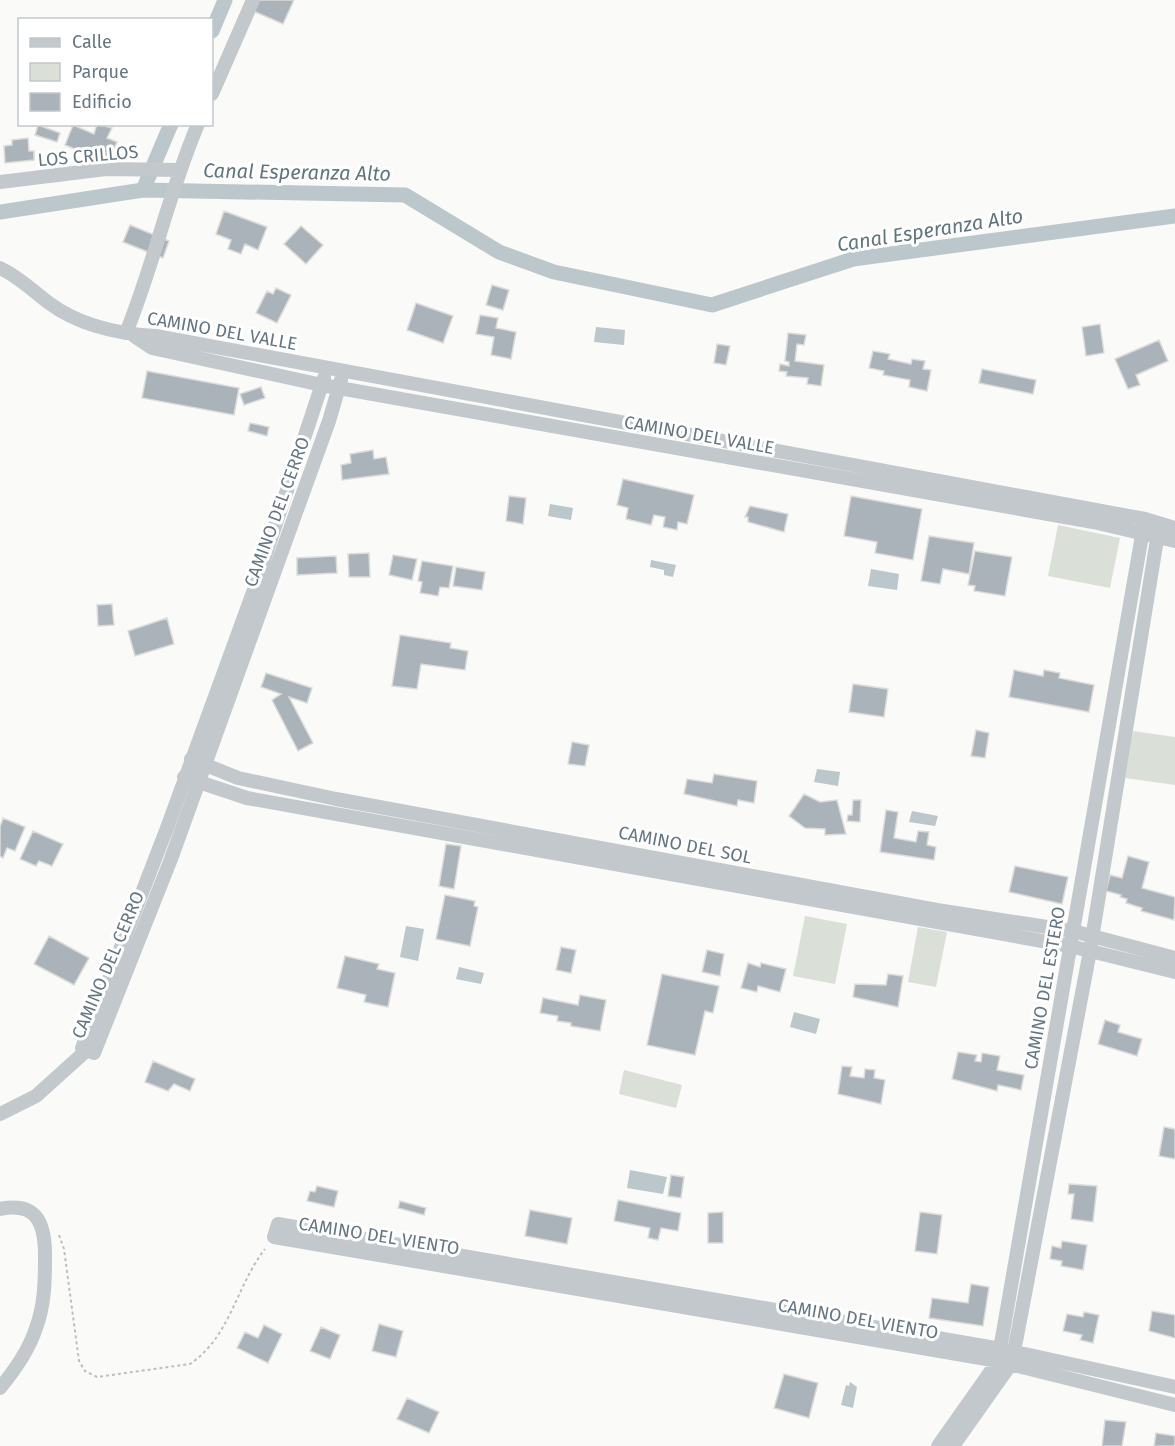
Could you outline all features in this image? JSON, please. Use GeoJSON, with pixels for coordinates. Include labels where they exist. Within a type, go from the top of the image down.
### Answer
{"type":"FeatureCollection","features":[{"type":"Feature","properties":{"kind":"street"},"geometry":{"type":"LineString","coordinates":[[213,92],[253,0]]}},
{"type":"Feature","properties":{"kind":"street"},"geometry":{"type":"LineString","coordinates":[[0,268],[18,278],[67,314],[100,328],[129,334],[177,177],[197,126]]}},
{"type":"Feature","properties":{"kind":"street","name":"LOS CRILLOS"},"geometry":{"type":"LineString","coordinates":[[0,182],[106,169],[177,177]]}},
{"type":"Feature","properties":{"kind":"street","name":"CAMINO DEL VALLE"},"geometry":{"type":"LineString","coordinates":[[129,334],[156,336],[1145,519],[1153,530],[1175,541]]}},
{"type":"Feature","properties":{"kind":"street","name":"CAMINO DEL VALLE"},"geometry":{"type":"LineString","coordinates":[[129,334],[152,348],[322,385],[1153,530],[1175,528]]}},
{"type":"Feature","properties":{"kind":"street","name":"CAMINO DEL CERRO"},"geometry":{"type":"LineString","coordinates":[[326,368],[255,587],[82,1048],[94,1053],[204,784],[205,765],[344,371]]}},
{"type":"Feature","properties":{"kind":"street","name":"CAMINO DEL ESTERO"},"geometry":{"type":"LineString","coordinates":[[938,1446],[1006,1357],[1070,946],[1153,530]]}},
{"type":"Feature","properties":{"kind":"street","name":"CAMINO DEL ESTERO"},"geometry":{"type":"LineString","coordinates":[[953,1446],[1006,1357],[1090,951],[1153,530]]}},
{"type":"Feature","properties":{"kind":"street","name":"CAMINO DEL SOL"},"geometry":{"type":"LineString","coordinates":[[191,759],[238,778],[336,799],[937,910],[1073,931],[1175,958]]}},
{"type":"Feature","properties":{"kind":"street","name":"CAMINO DEL SOL"},"geometry":{"type":"LineString","coordinates":[[184,777],[247,798],[1070,946],[1175,972]]}},
{"type":"Feature","properties":{"kind":"street"},"geometry":{"type":"LineString","coordinates":[[0,1114],[36,1096],[87,1050]]}},
{"type":"Feature","properties":{"kind":"street"},"geometry":{"type":"LineString","coordinates":[[0,1209],[10,1207],[24,1209],[40,1221],[46,1244],[46,1283],[41,1314],[22,1359],[0,1388]]}},
{"type":"Feature","properties":{"kind":"street","name":"CAMINO DEL VIENTO"},"geometry":{"type":"LineString","coordinates":[[274,1238],[1006,1357],[1175,1387]]}},
{"type":"Feature","properties":{"kind":"street","name":"CAMINO DEL VIENTO"},"geometry":{"type":"LineString","coordinates":[[1006,1357],[1175,1405]]}},
{"type":"Feature","properties":{"kind":"path"},"geometry":{"type":"LineString","coordinates":[[40,1221],[49,1225],[58,1234],[64,1249],[80,1361],[85,1371],[97,1377],[190,1364],[203,1356],[219,1338],[247,1279],[274,1238]]}},
{"type":"Feature","properties":{"kind":"green space"},"geometry":{"type":"Polygon","coordinates":[[[1058,525],[1120,538],[1110,588],[1048,576],[1058,525]]]}},
{"type":"Feature","properties":{"kind":"green space"},"geometry":{"type":"Polygon","coordinates":[[[1133,731],[1175,737],[1175,785],[1125,778],[1133,731]]]}},
{"type":"Feature","properties":{"kind":"green space"},"geometry":{"type":"Polygon","coordinates":[[[805,916],[847,924],[835,984],[793,976],[805,916]]]}},
{"type":"Feature","properties":{"kind":"green space"},"geometry":{"type":"Polygon","coordinates":[[[918,927],[947,932],[936,987],[908,982],[918,927]]]}},
{"type":"Feature","properties":{"kind":"green space"},"geometry":{"type":"Polygon","coordinates":[[[624,1070],[682,1085],[676,1108],[619,1094],[624,1070]]]}},
{"type":"Feature","properties":{"kind":"shaded area"},"geometry":{"type":"Polygon","coordinates":[[[596,327],[625,330],[624,345],[594,342],[596,327]]]}},
{"type":"Feature","properties":{"kind":"shaded area"},"geometry":{"type":"Polygon","coordinates":[[[550,504],[573,508],[571,520],[548,516],[550,504]]]}},
{"type":"Feature","properties":{"kind":"shaded area"},"geometry":{"type":"Polygon","coordinates":[[[651,560],[676,565],[673,577],[664,575],[664,570],[650,567],[651,560]]]}},
{"type":"Feature","properties":{"kind":"shaded area"},"geometry":{"type":"Polygon","coordinates":[[[871,569],[899,574],[897,590],[868,586],[871,569]]]}},
{"type":"Feature","properties":{"kind":"shaded area"},"geometry":{"type":"Polygon","coordinates":[[[817,769],[840,772],[838,786],[814,782],[817,769]]]}},
{"type":"Feature","properties":{"kind":"shaded area"},"geometry":{"type":"Polygon","coordinates":[[[912,811],[938,816],[935,826],[909,822],[912,811]]]}},
{"type":"Feature","properties":{"kind":"shaded area"},"geometry":{"type":"Polygon","coordinates":[[[406,926],[424,929],[418,961],[400,957],[406,926]]]}},
{"type":"Feature","properties":{"kind":"shaded area"},"geometry":{"type":"Polygon","coordinates":[[[459,967],[484,973],[481,984],[456,979],[459,967]]]}},
{"type":"Feature","properties":{"kind":"shaded area"},"geometry":{"type":"Polygon","coordinates":[[[794,1012],[820,1019],[816,1034],[790,1027],[794,1012]]]}},
{"type":"Feature","properties":{"kind":"shaded area"},"geometry":{"type":"Polygon","coordinates":[[[630,1170],[667,1177],[663,1194],[627,1188],[630,1170]]]}},
{"type":"Feature","properties":{"kind":"shaded area"},"geometry":{"type":"Polygon","coordinates":[[[850,1382],[857,1387],[853,1408],[841,1405],[846,1385],[849,1386],[850,1382]]]}},
{"type":"Feature","properties":{"kind":"building"},"geometry":{"type":"Polygon","coordinates":[[[258,0],[294,0],[283,24],[253,11],[258,0]]]}},
{"type":"Feature","properties":{"kind":"building"},"geometry":{"type":"Polygon","coordinates":[[[38,126],[60,133],[57,142],[35,135],[38,126]]]}},
{"type":"Feature","properties":{"kind":"building"},"geometry":{"type":"Polygon","coordinates":[[[73,126],[94,134],[96,126],[112,128],[107,138],[117,142],[108,163],[65,145],[73,126]]]}},
{"type":"Feature","properties":{"kind":"building"},"geometry":{"type":"Polygon","coordinates":[[[28,138],[29,151],[34,151],[34,160],[5,163],[4,146],[12,145],[12,140],[28,138]]]}},
{"type":"Feature","properties":{"kind":"building"},"geometry":{"type":"Polygon","coordinates":[[[224,211],[267,227],[258,250],[245,244],[241,254],[228,249],[231,240],[216,234],[224,211]]]}},
{"type":"Feature","properties":{"kind":"building"},"geometry":{"type":"Polygon","coordinates":[[[130,225],[169,241],[163,258],[123,242],[130,225]]]}},
{"type":"Feature","properties":{"kind":"building"},"geometry":{"type":"Polygon","coordinates":[[[301,226],[323,245],[306,264],[284,244],[301,226]]]}},
{"type":"Feature","properties":{"kind":"building"},"geometry":{"type":"Polygon","coordinates":[[[492,285],[509,290],[503,310],[486,305],[492,285]]]}},
{"type":"Feature","properties":{"kind":"building"},"geometry":{"type":"Polygon","coordinates":[[[276,288],[291,295],[277,323],[256,313],[267,291],[273,294],[276,288]]]}},
{"type":"Feature","properties":{"kind":"building"},"geometry":{"type":"Polygon","coordinates":[[[416,303],[453,316],[443,343],[407,330],[416,303]]]}},
{"type":"Feature","properties":{"kind":"building"},"geometry":{"type":"Polygon","coordinates":[[[480,315],[498,318],[496,328],[516,332],[511,359],[491,355],[494,337],[476,334],[480,315]]]}},
{"type":"Feature","properties":{"kind":"building"},"geometry":{"type":"Polygon","coordinates":[[[1100,324],[1104,353],[1086,356],[1082,327],[1100,324]]]}},
{"type":"Feature","properties":{"kind":"building"},"geometry":{"type":"Polygon","coordinates":[[[788,333],[806,335],[804,345],[797,344],[795,361],[824,365],[821,386],[807,384],[808,378],[786,376],[787,372],[779,371],[780,364],[789,366],[789,362],[785,361],[788,333]]]}},
{"type":"Feature","properties":{"kind":"building"},"geometry":{"type":"Polygon","coordinates":[[[1159,340],[1168,361],[1136,375],[1140,385],[1128,389],[1115,359],[1159,340]]]}},
{"type":"Feature","properties":{"kind":"building"},"geometry":{"type":"Polygon","coordinates":[[[717,344],[730,346],[726,365],[714,363],[717,344]]]}},
{"type":"Feature","properties":{"kind":"building"},"geometry":{"type":"Polygon","coordinates":[[[873,351],[890,354],[888,359],[911,364],[912,359],[925,361],[923,369],[931,370],[927,391],[909,387],[910,380],[883,375],[884,371],[869,368],[873,351]]]}},
{"type":"Feature","properties":{"kind":"building"},"geometry":{"type":"Polygon","coordinates":[[[982,369],[1036,380],[1033,394],[979,383],[982,369]]]}},
{"type":"Feature","properties":{"kind":"building"},"geometry":{"type":"Polygon","coordinates":[[[147,371],[239,388],[234,415],[142,398],[147,371]]]}},
{"type":"Feature","properties":{"kind":"building"},"geometry":{"type":"Polygon","coordinates":[[[261,387],[265,398],[244,405],[240,394],[261,387]]]}},
{"type":"Feature","properties":{"kind":"building"},"geometry":{"type":"Polygon","coordinates":[[[250,423],[269,427],[267,436],[248,431],[250,423]]]}},
{"type":"Feature","properties":{"kind":"building"},"geometry":{"type":"Polygon","coordinates":[[[373,450],[374,459],[386,457],[389,474],[342,480],[341,465],[351,463],[350,454],[373,450]]]}},
{"type":"Feature","properties":{"kind":"building"},"geometry":{"type":"Polygon","coordinates":[[[623,479],[694,495],[687,524],[678,522],[677,530],[663,527],[665,517],[654,515],[651,525],[626,519],[628,508],[617,505],[623,479]]]}},
{"type":"Feature","properties":{"kind":"building"},"geometry":{"type":"Polygon","coordinates":[[[509,496],[526,498],[523,524],[506,521],[509,496]]]}},
{"type":"Feature","properties":{"kind":"building"},"geometry":{"type":"Polygon","coordinates":[[[851,496],[922,509],[913,560],[875,553],[877,542],[844,536],[851,496]]]}},
{"type":"Feature","properties":{"kind":"building"},"geometry":{"type":"Polygon","coordinates":[[[750,506],[788,514],[784,532],[748,522],[748,517],[745,517],[750,506]]]}},
{"type":"Feature","properties":{"kind":"building"},"geometry":{"type":"Polygon","coordinates":[[[929,536],[974,543],[969,574],[943,569],[940,584],[921,581],[929,536]]]}},
{"type":"Feature","properties":{"kind":"building"},"geometry":{"type":"Polygon","coordinates":[[[975,551],[1012,557],[1005,596],[974,591],[975,586],[968,585],[975,551]]]}},
{"type":"Feature","properties":{"kind":"building"},"geometry":{"type":"Polygon","coordinates":[[[369,553],[370,577],[349,577],[348,554],[369,553]]]}},
{"type":"Feature","properties":{"kind":"building"},"geometry":{"type":"Polygon","coordinates":[[[393,555],[417,559],[412,580],[389,575],[393,555]]]}},
{"type":"Feature","properties":{"kind":"building"},"geometry":{"type":"Polygon","coordinates":[[[336,556],[337,573],[297,575],[297,558],[336,556]]]}},
{"type":"Feature","properties":{"kind":"building"},"geometry":{"type":"Polygon","coordinates":[[[422,561],[453,566],[449,588],[440,587],[438,596],[420,593],[422,582],[418,581],[422,561]]]}},
{"type":"Feature","properties":{"kind":"building"},"geometry":{"type":"Polygon","coordinates":[[[456,567],[485,572],[482,590],[453,586],[456,567]]]}},
{"type":"Feature","properties":{"kind":"building"},"geometry":{"type":"Polygon","coordinates":[[[112,604],[114,625],[98,626],[97,605],[112,604]]]}},
{"type":"Feature","properties":{"kind":"building"},"geometry":{"type":"Polygon","coordinates":[[[167,618],[174,644],[135,656],[128,631],[167,618]]]}},
{"type":"Feature","properties":{"kind":"building"},"geometry":{"type":"Polygon","coordinates":[[[400,635],[451,643],[450,648],[468,651],[465,670],[421,664],[417,689],[392,686],[400,635]]]}},
{"type":"Feature","properties":{"kind":"building"},"geometry":{"type":"Polygon","coordinates":[[[1014,670],[1043,676],[1044,670],[1060,673],[1059,678],[1094,685],[1089,712],[1009,697],[1014,670]]]}},
{"type":"Feature","properties":{"kind":"building"},"geometry":{"type":"Polygon","coordinates":[[[266,673],[312,688],[307,703],[289,697],[313,743],[298,751],[272,700],[281,694],[261,687],[266,673]]]}},
{"type":"Feature","properties":{"kind":"building"},"geometry":{"type":"Polygon","coordinates":[[[853,684],[888,689],[884,717],[849,712],[853,684]]]}},
{"type":"Feature","properties":{"kind":"building"},"geometry":{"type":"Polygon","coordinates":[[[976,730],[989,733],[985,758],[971,756],[976,730]]]}},
{"type":"Feature","properties":{"kind":"building"},"geometry":{"type":"Polygon","coordinates":[[[572,742],[589,745],[585,766],[568,764],[572,742]]]}},
{"type":"Feature","properties":{"kind":"building"},"geometry":{"type":"Polygon","coordinates":[[[714,774],[757,781],[754,803],[738,800],[737,806],[684,794],[687,779],[712,783],[714,774]]]}},
{"type":"Feature","properties":{"kind":"building"},"geometry":{"type":"Polygon","coordinates":[[[804,794],[820,802],[837,800],[846,834],[825,835],[825,829],[805,828],[789,816],[804,794]]]}},
{"type":"Feature","properties":{"kind":"building"},"geometry":{"type":"Polygon","coordinates":[[[853,800],[861,800],[860,822],[847,821],[848,815],[852,815],[853,800]]]}},
{"type":"Feature","properties":{"kind":"building"},"geometry":{"type":"Polygon","coordinates":[[[886,810],[898,812],[894,838],[916,842],[918,831],[929,832],[927,845],[936,847],[934,860],[880,852],[886,810]]]}},
{"type":"Feature","properties":{"kind":"building"},"geometry":{"type":"Polygon","coordinates":[[[3,818],[25,827],[15,851],[7,848],[3,858],[0,856],[0,827],[3,818]]]}},
{"type":"Feature","properties":{"kind":"building"},"geometry":{"type":"Polygon","coordinates":[[[33,831],[63,844],[52,866],[39,861],[36,866],[20,859],[33,831]]]}},
{"type":"Feature","properties":{"kind":"building"},"geometry":{"type":"Polygon","coordinates":[[[446,844],[461,846],[454,889],[439,886],[446,844]]]}},
{"type":"Feature","properties":{"kind":"building"},"geometry":{"type":"Polygon","coordinates":[[[1128,856],[1149,862],[1142,888],[1175,897],[1174,920],[1141,911],[1142,908],[1126,903],[1127,899],[1120,897],[1121,895],[1106,891],[1110,875],[1122,878],[1128,856]]]}},
{"type":"Feature","properties":{"kind":"building"},"geometry":{"type":"Polygon","coordinates":[[[1015,866],[1068,877],[1062,904],[1009,892],[1015,866]]]}},
{"type":"Feature","properties":{"kind":"building"},"geometry":{"type":"Polygon","coordinates":[[[445,895],[475,901],[474,906],[478,907],[470,946],[436,939],[445,895]]]}},
{"type":"Feature","properties":{"kind":"building"},"geometry":{"type":"Polygon","coordinates":[[[49,936],[89,958],[74,985],[34,964],[49,936]]]}},
{"type":"Feature","properties":{"kind":"building"},"geometry":{"type":"Polygon","coordinates":[[[561,947],[576,950],[571,973],[556,970],[561,947]]]}},
{"type":"Feature","properties":{"kind":"building"},"geometry":{"type":"Polygon","coordinates":[[[707,950],[724,954],[720,976],[702,972],[707,950]]]}},
{"type":"Feature","properties":{"kind":"building"},"geometry":{"type":"Polygon","coordinates":[[[345,956],[379,964],[377,969],[395,973],[388,1007],[364,1002],[366,995],[337,988],[345,956]]]}},
{"type":"Feature","properties":{"kind":"building"},"geometry":{"type":"Polygon","coordinates":[[[748,963],[760,967],[761,963],[786,969],[780,992],[758,986],[757,992],[741,988],[748,963]]]}},
{"type":"Feature","properties":{"kind":"building"},"geometry":{"type":"Polygon","coordinates":[[[662,974],[719,986],[713,1013],[705,1011],[695,1055],[647,1045],[662,974]]]}},
{"type":"Feature","properties":{"kind":"building"},"geometry":{"type":"Polygon","coordinates":[[[888,974],[903,976],[898,1007],[853,997],[855,984],[886,985],[888,974]]]}},
{"type":"Feature","properties":{"kind":"building"},"geometry":{"type":"Polygon","coordinates":[[[580,995],[606,1000],[600,1031],[571,1026],[571,1023],[557,1021],[558,1016],[540,1013],[543,998],[578,1005],[580,995]]]}},
{"type":"Feature","properties":{"kind":"building"},"geometry":{"type":"Polygon","coordinates":[[[1105,1020],[1120,1025],[1118,1032],[1142,1039],[1137,1056],[1098,1044],[1105,1020]]]}},
{"type":"Feature","properties":{"kind":"building"},"geometry":{"type":"Polygon","coordinates":[[[958,1052],[977,1055],[975,1061],[981,1062],[982,1053],[1000,1056],[997,1070],[1024,1075],[1021,1090],[998,1085],[997,1091],[952,1079],[958,1052]]]}},
{"type":"Feature","properties":{"kind":"building"},"geometry":{"type":"Polygon","coordinates":[[[153,1061],[195,1079],[190,1091],[174,1084],[168,1091],[145,1082],[153,1061]]]}},
{"type":"Feature","properties":{"kind":"building"},"geometry":{"type":"Polygon","coordinates":[[[842,1066],[852,1067],[850,1076],[864,1078],[865,1069],[875,1070],[874,1078],[885,1080],[881,1104],[838,1094],[842,1066]]]}},
{"type":"Feature","properties":{"kind":"building"},"geometry":{"type":"Polygon","coordinates":[[[1164,1127],[1175,1129],[1175,1159],[1159,1156],[1164,1127]]]}},
{"type":"Feature","properties":{"kind":"building"},"geometry":{"type":"Polygon","coordinates":[[[671,1175],[684,1177],[681,1198],[668,1196],[671,1175]]]}},
{"type":"Feature","properties":{"kind":"building"},"geometry":{"type":"Polygon","coordinates":[[[1069,1184],[1097,1186],[1093,1222],[1071,1219],[1074,1194],[1068,1194],[1069,1184]]]}},
{"type":"Feature","properties":{"kind":"building"},"geometry":{"type":"Polygon","coordinates":[[[317,1186],[338,1191],[334,1207],[307,1201],[310,1191],[315,1192],[317,1186]]]}},
{"type":"Feature","properties":{"kind":"building"},"geometry":{"type":"Polygon","coordinates":[[[618,1200],[681,1213],[678,1231],[661,1228],[658,1240],[648,1238],[650,1228],[614,1221],[618,1200]]]}},
{"type":"Feature","properties":{"kind":"building"},"geometry":{"type":"Polygon","coordinates":[[[400,1201],[426,1208],[424,1215],[398,1208],[400,1201]]]}},
{"type":"Feature","properties":{"kind":"building"},"geometry":{"type":"Polygon","coordinates":[[[530,1210],[572,1218],[567,1244],[525,1236],[530,1210]]]}},
{"type":"Feature","properties":{"kind":"building"},"geometry":{"type":"Polygon","coordinates":[[[723,1212],[723,1243],[708,1243],[708,1213],[723,1212]]]}},
{"type":"Feature","properties":{"kind":"building"},"geometry":{"type":"Polygon","coordinates":[[[920,1212],[942,1215],[937,1254],[915,1251],[920,1212]]]}},
{"type":"Feature","properties":{"kind":"building"},"geometry":{"type":"Polygon","coordinates":[[[1062,1241],[1087,1245],[1083,1270],[1061,1266],[1062,1261],[1050,1259],[1052,1246],[1061,1248],[1062,1241]]]}},
{"type":"Feature","properties":{"kind":"building"},"geometry":{"type":"Polygon","coordinates":[[[971,1284],[989,1287],[983,1326],[929,1318],[932,1298],[968,1303],[971,1284]]]}},
{"type":"Feature","properties":{"kind":"building"},"geometry":{"type":"Polygon","coordinates":[[[1152,1311],[1175,1315],[1175,1338],[1149,1331],[1152,1311]]]}},
{"type":"Feature","properties":{"kind":"building"},"geometry":{"type":"Polygon","coordinates":[[[1084,1312],[1099,1315],[1093,1343],[1080,1340],[1082,1335],[1063,1331],[1067,1314],[1083,1317],[1084,1312]]]}},
{"type":"Feature","properties":{"kind":"building"},"geometry":{"type":"Polygon","coordinates":[[[379,1324],[403,1331],[396,1357],[372,1351],[379,1324]]]}},
{"type":"Feature","properties":{"kind":"building"},"geometry":{"type":"Polygon","coordinates":[[[264,1325],[282,1334],[268,1363],[237,1348],[245,1332],[258,1338],[264,1325]]]}},
{"type":"Feature","properties":{"kind":"building"},"geometry":{"type":"Polygon","coordinates":[[[321,1327],[340,1335],[330,1359],[310,1351],[321,1327]]]}},
{"type":"Feature","properties":{"kind":"building"},"geometry":{"type":"Polygon","coordinates":[[[784,1374],[818,1383],[809,1418],[774,1408],[784,1374]]]}},
{"type":"Feature","properties":{"kind":"building"},"geometry":{"type":"Polygon","coordinates":[[[407,1398],[439,1412],[429,1433],[397,1419],[407,1398]]]}},
{"type":"Feature","properties":{"kind":"building"},"geometry":{"type":"Polygon","coordinates":[[[1105,1420],[1126,1422],[1122,1446],[1102,1446],[1105,1420]]]}},
{"type":"Feature","properties":{"kind":"building"},"geometry":{"type":"Polygon","coordinates":[[[1156,1433],[1175,1436],[1175,1446],[1154,1446],[1156,1433]]]}},
{"type":"Feature","properties":{"kind":"waterway"},"geometry":{"type":"LineString","coordinates":[[213,29],[225,0]]}},
{"type":"Feature","properties":{"kind":"waterway"},"geometry":{"type":"LineString","coordinates":[[143,190],[170,126]]}},
{"type":"Feature","properties":{"kind":"waterway","name":"Canal Esperanza Alto"},"geometry":{"type":"LineString","coordinates":[[0,212],[143,190],[405,195],[499,252],[554,272],[712,305],[853,259],[1175,216]]}}]}
